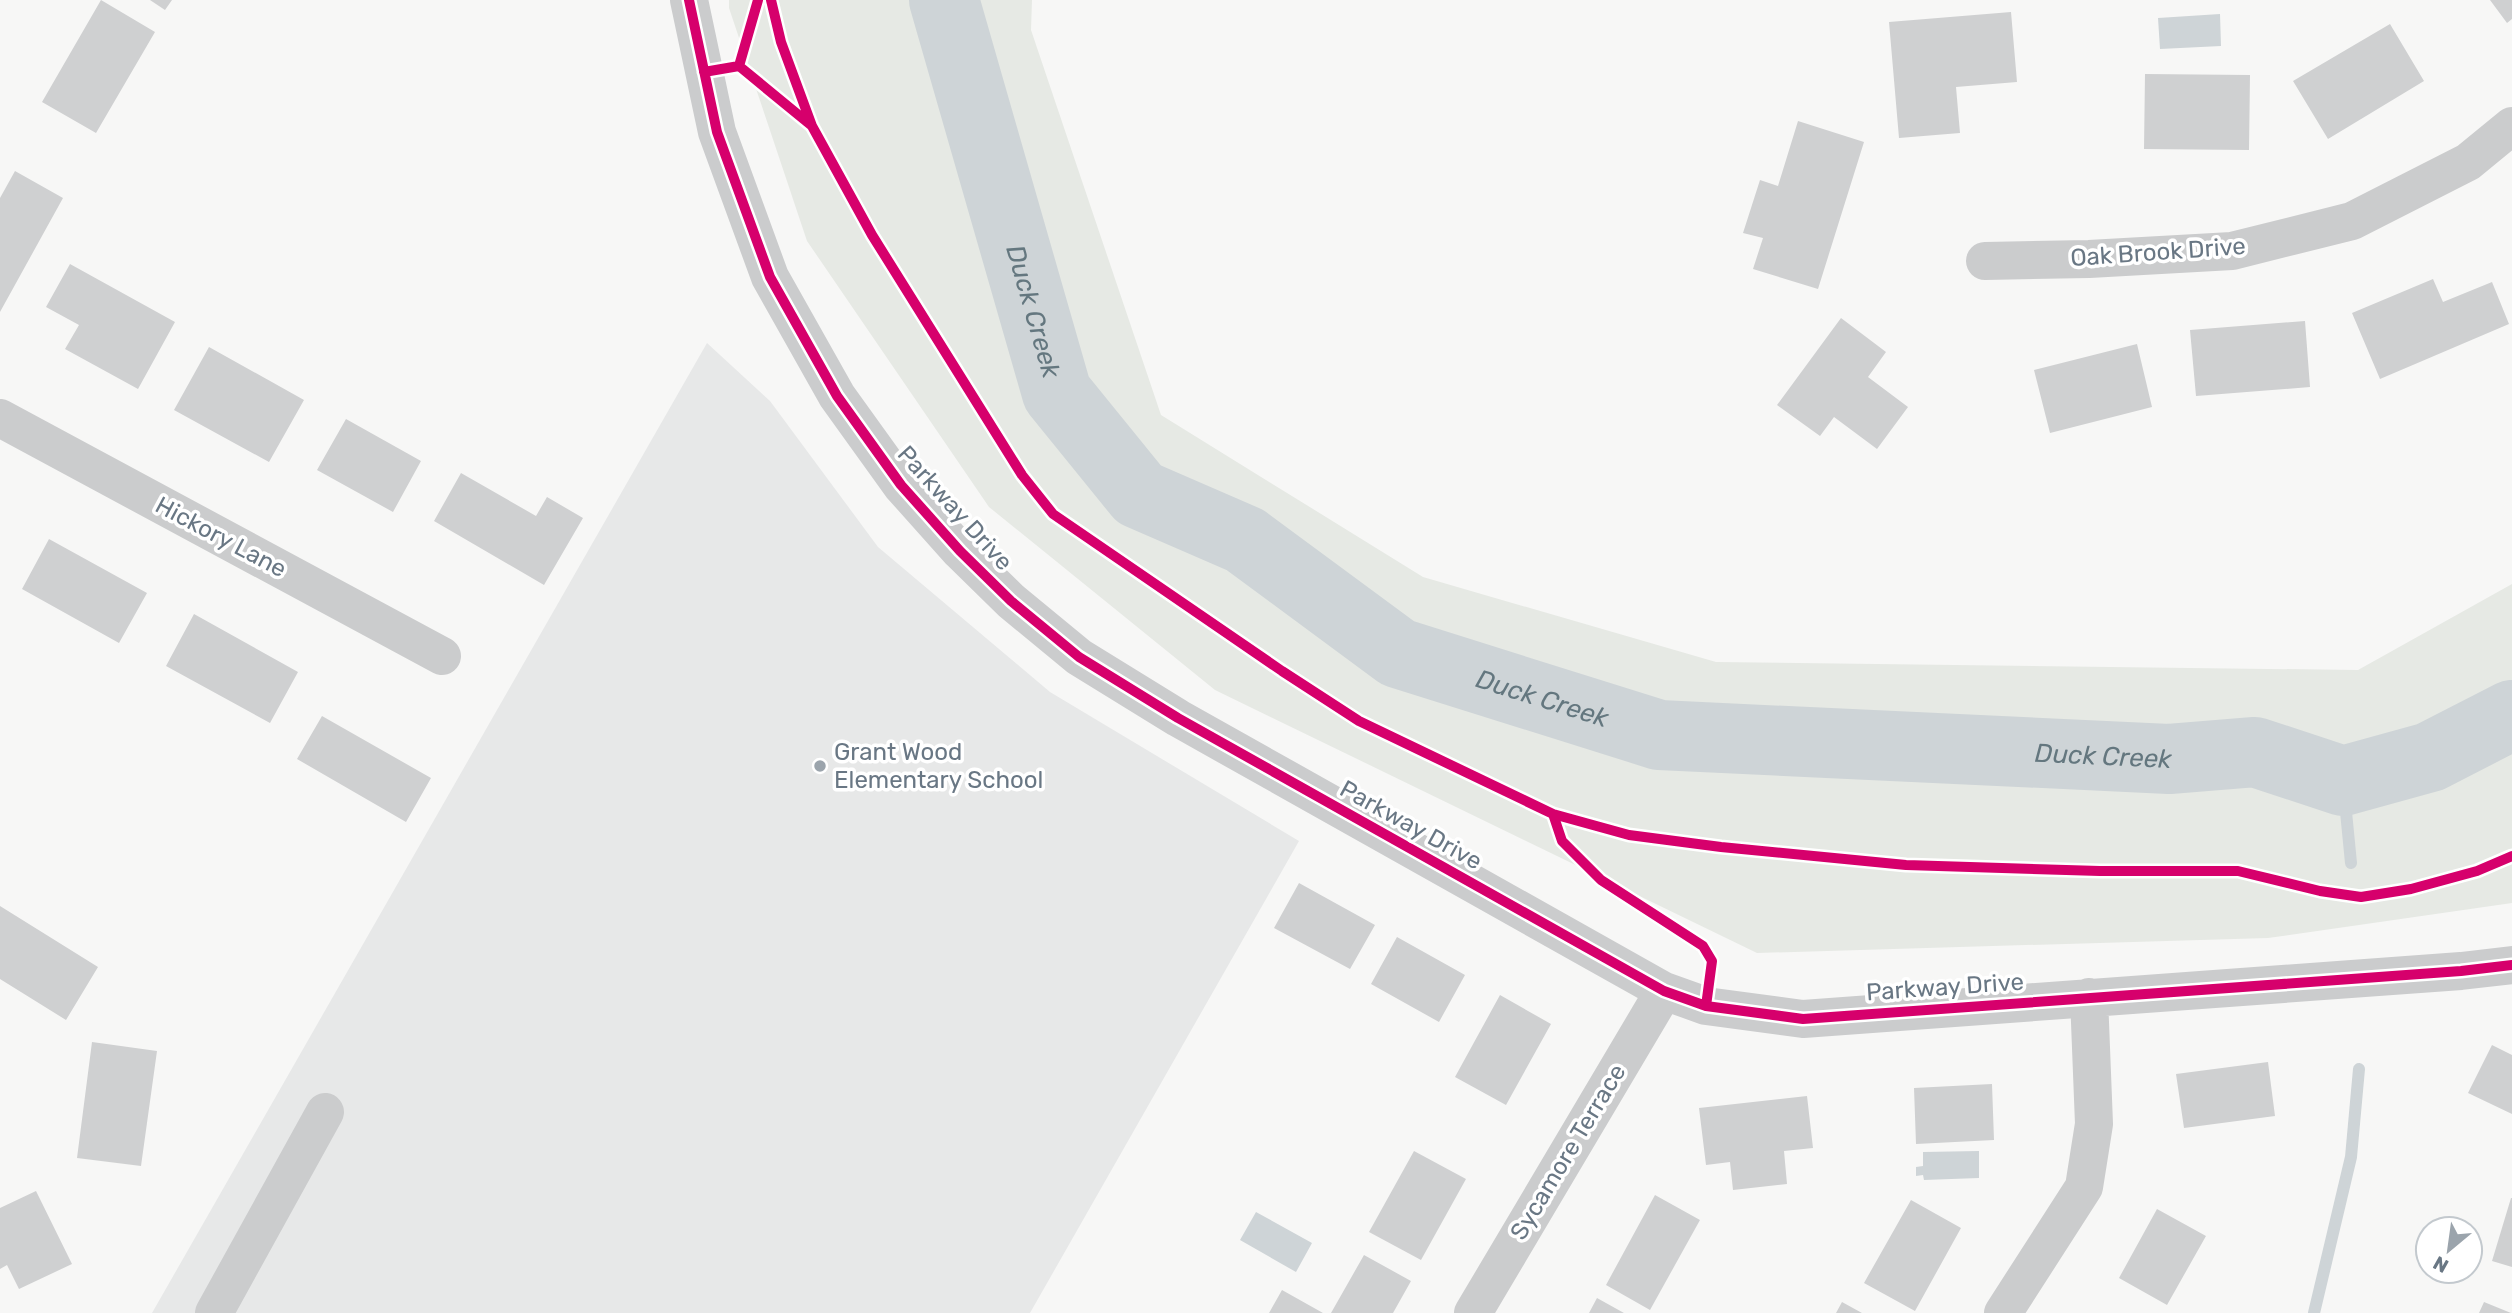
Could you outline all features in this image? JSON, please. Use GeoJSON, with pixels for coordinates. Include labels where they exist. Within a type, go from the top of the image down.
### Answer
{"type":"FeatureCollection","features":[{"type":"Feature","properties":{"kind":"street","name":"Parkway Drive"},"geometry":{"type":"LineString","coordinates":[[689,0],[717,132],[770,277],[837,396],[901,485],[960,551],[1010,601],[1079,657],[1178,718],[1664,991],[1706,1006],[1802,1018],[2461,971],[2512,965]]}},
{"type":"Feature","properties":{"kind":"street","name":"Oak Brook Drive"},"geometry":{"type":"LineString","coordinates":[[1985,261],[2089,259],[2232,251],[2352,221],[2468,162],[2512,126]]}},
{"type":"Feature","properties":{"kind":"street","name":"Hickory Lane"},"geometry":{"type":"LineString","coordinates":[[0,418],[442,656]]}},
{"type":"Feature","properties":{"kind":"street","name":"Sycamore Terrace"},"geometry":{"type":"LineString","coordinates":[[1473,1313],[1664,991]]}},
{"type":"Feature","properties":{"kind":"street"},"geometry":{"type":"LineString","coordinates":[[2003,1313],[2084,1188],[2094,1124],[2089,997]]}},
{"type":"Feature","properties":{"kind":"street"},"geometry":{"type":"LineString","coordinates":[[214,1313],[325,1112]]}},
{"type":"Feature","properties":{"kind":"shaded area"},"geometry":{"type":"Polygon","coordinates":[[[729,0],[1032,0],[1031,30],[1161,415],[1423,577],[1716,662],[2358,670],[2512,584],[2512,903],[2268,938],[1757,953],[1215,690],[989,507],[807,241],[729,8],[729,0]]]}},
{"type":"Feature","properties":{"kind":"shaded area"},"geometry":{"type":"Polygon","coordinates":[[[2220,14],[2221,46],[2160,49],[2158,18],[2220,14]]]}},
{"type":"Feature","properties":{"kind":"shaded area","name":"Grant Wood Elementary School"},"geometry":{"type":"Polygon","coordinates":[[[707,343],[770,401],[878,547],[1050,692],[1299,841],[1030,1313],[152,1313],[707,343]]]}},
{"type":"Feature","properties":{"kind":"shaded area"},"geometry":{"type":"Polygon","coordinates":[[[1979,1151],[1979,1178],[1924,1180],[1923,1175],[1916,1176],[1916,1167],[1923,1166],[1923,1152],[1979,1151]]]}},
{"type":"Feature","properties":{"kind":"shaded area"},"geometry":{"type":"Polygon","coordinates":[[[1256,1212],[1312,1243],[1296,1272],[1240,1240],[1256,1212]]]}},
{"type":"Feature","properties":{"kind":"building"},"geometry":{"type":"Polygon","coordinates":[[[101,0],[155,32],[96,133],[42,102],[101,0]]]}},
{"type":"Feature","properties":{"kind":"building"},"geometry":{"type":"Polygon","coordinates":[[[150,0],[172,0],[165,10],[150,0]]]}},
{"type":"Feature","properties":{"kind":"building"},"geometry":{"type":"Polygon","coordinates":[[[2490,0],[2512,0],[2512,19],[2507,23],[2490,0]]]}},
{"type":"Feature","properties":{"kind":"building"},"geometry":{"type":"Polygon","coordinates":[[[2011,12],[2017,82],[1956,87],[1960,133],[1899,138],[1889,22],[2011,12]]]}},
{"type":"Feature","properties":{"kind":"building"},"geometry":{"type":"Polygon","coordinates":[[[2390,24],[2424,81],[2328,139],[2293,81],[2390,24]]]}},
{"type":"Feature","properties":{"kind":"building"},"geometry":{"type":"Polygon","coordinates":[[[2145,74],[2250,75],[2249,150],[2144,149],[2145,74]]]}},
{"type":"Feature","properties":{"kind":"building"},"geometry":{"type":"Polygon","coordinates":[[[1798,121],[1864,142],[1818,289],[1753,269],[1763,238],[1743,233],[1760,180],[1778,186],[1798,121]]]}},
{"type":"Feature","properties":{"kind":"building"},"geometry":{"type":"Polygon","coordinates":[[[15,171],[63,198],[0,312],[0,198],[15,171]]]}},
{"type":"Feature","properties":{"kind":"building"},"geometry":{"type":"Polygon","coordinates":[[[70,264],[175,322],[138,389],[65,349],[79,325],[46,307],[70,264]]]}},
{"type":"Feature","properties":{"kind":"building"},"geometry":{"type":"Polygon","coordinates":[[[2433,279],[2443,302],[2492,282],[2509,324],[2380,379],[2352,313],[2433,279]]]}},
{"type":"Feature","properties":{"kind":"building"},"geometry":{"type":"Polygon","coordinates":[[[1841,318],[1886,352],[1868,377],[1908,407],[1877,449],[1834,417],[1820,436],[1777,405],[1841,318]]]}},
{"type":"Feature","properties":{"kind":"building"},"geometry":{"type":"Polygon","coordinates":[[[2305,321],[2310,387],[2196,396],[2190,330],[2305,321]]]}},
{"type":"Feature","properties":{"kind":"building"},"geometry":{"type":"Polygon","coordinates":[[[2137,344],[2152,407],[2050,433],[2034,370],[2137,344]]]}},
{"type":"Feature","properties":{"kind":"building"},"geometry":{"type":"Polygon","coordinates":[[[209,347],[304,400],[269,462],[174,410],[209,347]]]}},
{"type":"Feature","properties":{"kind":"building"},"geometry":{"type":"Polygon","coordinates":[[[346,419],[421,461],[393,512],[317,470],[346,419]]]}},
{"type":"Feature","properties":{"kind":"building"},"geometry":{"type":"Polygon","coordinates":[[[461,473],[536,516],[547,497],[583,518],[544,585],[434,521],[461,473]]]}},
{"type":"Feature","properties":{"kind":"building"},"geometry":{"type":"Polygon","coordinates":[[[49,539],[147,593],[119,643],[22,589],[49,539]]]}},
{"type":"Feature","properties":{"kind":"building"},"geometry":{"type":"Polygon","coordinates":[[[194,614],[298,672],[270,723],[166,666],[194,614]]]}},
{"type":"Feature","properties":{"kind":"building"},"geometry":{"type":"Polygon","coordinates":[[[322,716],[431,778],[406,822],[297,759],[322,716]]]}},
{"type":"Feature","properties":{"kind":"building"},"geometry":{"type":"Polygon","coordinates":[[[1299,883],[1375,925],[1350,969],[1274,928],[1299,883]]]}},
{"type":"Feature","properties":{"kind":"building"},"geometry":{"type":"Polygon","coordinates":[[[0,906],[98,967],[66,1020],[0,979],[0,906]]]}},
{"type":"Feature","properties":{"kind":"building"},"geometry":{"type":"Polygon","coordinates":[[[1397,937],[1465,975],[1439,1022],[1371,984],[1397,937]]]}},
{"type":"Feature","properties":{"kind":"building"},"geometry":{"type":"Polygon","coordinates":[[[1500,995],[1551,1024],[1506,1105],[1455,1077],[1500,995]]]}},
{"type":"Feature","properties":{"kind":"building"},"geometry":{"type":"Polygon","coordinates":[[[92,1042],[157,1051],[141,1166],[77,1158],[92,1042]]]}},
{"type":"Feature","properties":{"kind":"building"},"geometry":{"type":"Polygon","coordinates":[[[2492,1045],[2512,1055],[2512,1114],[2468,1093],[2492,1045]]]}},
{"type":"Feature","properties":{"kind":"building"},"geometry":{"type":"Polygon","coordinates":[[[2268,1062],[2275,1116],[2184,1128],[2176,1074],[2268,1062]]]}},
{"type":"Feature","properties":{"kind":"building"},"geometry":{"type":"Polygon","coordinates":[[[1992,1084],[1994,1140],[1916,1144],[1914,1088],[1992,1084]]]}},
{"type":"Feature","properties":{"kind":"building"},"geometry":{"type":"Polygon","coordinates":[[[1807,1096],[1813,1148],[1784,1151],[1787,1184],[1733,1190],[1730,1162],[1706,1165],[1699,1108],[1807,1096]]]}},
{"type":"Feature","properties":{"kind":"building"},"geometry":{"type":"Polygon","coordinates":[[[1414,1151],[1466,1179],[1421,1260],[1369,1232],[1414,1151]]]}},
{"type":"Feature","properties":{"kind":"building"},"geometry":{"type":"Polygon","coordinates":[[[36,1191],[72,1264],[19,1289],[7,1265],[0,1269],[0,1208],[36,1191]]]}},
{"type":"Feature","properties":{"kind":"building"},"geometry":{"type":"Polygon","coordinates":[[[1655,1195],[1700,1220],[1650,1310],[1606,1285],[1655,1195]]]}},
{"type":"Feature","properties":{"kind":"building"},"geometry":{"type":"Polygon","coordinates":[[[2512,1198],[2512,1267],[2492,1261],[2512,1198]]]}},
{"type":"Feature","properties":{"kind":"building"},"geometry":{"type":"Polygon","coordinates":[[[1911,1200],[1961,1228],[1915,1311],[1864,1283],[1911,1200]]]}},
{"type":"Feature","properties":{"kind":"building"},"geometry":{"type":"Polygon","coordinates":[[[2157,1209],[2206,1236],[2167,1305],[2119,1278],[2157,1209]]]}},
{"type":"Feature","properties":{"kind":"building"},"geometry":{"type":"Polygon","coordinates":[[[1364,1255],[1411,1281],[1393,1313],[1331,1313],[1364,1255]]]}},
{"type":"Feature","properties":{"kind":"building"},"geometry":{"type":"Polygon","coordinates":[[[1282,1290],[1323,1313],[1269,1313],[1282,1290]]]}},
{"type":"Feature","properties":{"kind":"building"},"geometry":{"type":"Polygon","coordinates":[[[1597,1298],[1624,1313],[1589,1313],[1597,1298]]]}},
{"type":"Feature","properties":{"kind":"building"},"geometry":{"type":"Polygon","coordinates":[[[1842,1302],[1862,1313],[1836,1313],[1842,1302]]]}},
{"type":"Feature","properties":{"kind":"building"},"geometry":{"type":"Polygon","coordinates":[[[2484,1302],[2511,1313],[2479,1313],[2484,1302]]]}},
{"type":"Feature","properties":{"kind":"waterway","name":"Duck Creek"},"geometry":{"type":"LineString","coordinates":[[944,0],[1057,393],[1139,494],[1245,540],[1398,653],[1659,735],[2169,759],[2255,752],[2343,781],[2430,757],[2512,715]]}},
{"type":"Feature","properties":{"kind":"waterway"},"geometry":{"type":"LineString","coordinates":[[2343,781],[2351,863]]}},
{"type":"Feature","properties":{"kind":"waterway"},"geometry":{"type":"LineString","coordinates":[[2314,1313],[2351,1157],[2359,1069]]}},
{"type":"Feature","properties":{"kind":"cycle path"},"geometry":{"type":"LineString","coordinates":[[689,0],[717,132],[770,277],[837,396],[901,485],[960,551],[1011,601],[1079,657],[1178,718],[1664,991],[1706,1006],[1803,1019],[2461,971],[2512,965]]}},
{"type":"Feature","properties":{"kind":"cycle path"},"geometry":{"type":"LineString","coordinates":[[704,72],[739,66],[758,0]]}},
{"type":"Feature","properties":{"kind":"cycle path"},"geometry":{"type":"LineString","coordinates":[[771,0],[781,42],[812,126],[872,235],[1022,475],[1053,514],[1359,721],[1553,814],[1629,835],[1721,847],[1906,865],[2100,871],[2238,871],[2320,891],[2361,897],[2411,889],[2477,871],[2512,856]]}},
{"type":"Feature","properties":{"kind":"cycle path"},"geometry":{"type":"LineString","coordinates":[[739,66],[812,126]]}},
{"type":"Feature","properties":{"kind":"cycle path"},"geometry":{"type":"LineString","coordinates":[[1553,814],[1562,841],[1601,880],[1703,946],[1712,961],[1706,1006]]}},
{"type":"Feature","properties":{"kind":"place","name":"Grant Wood Elementary School"},"geometry":{"type":"Point","coordinates":[820,766]}}]}
